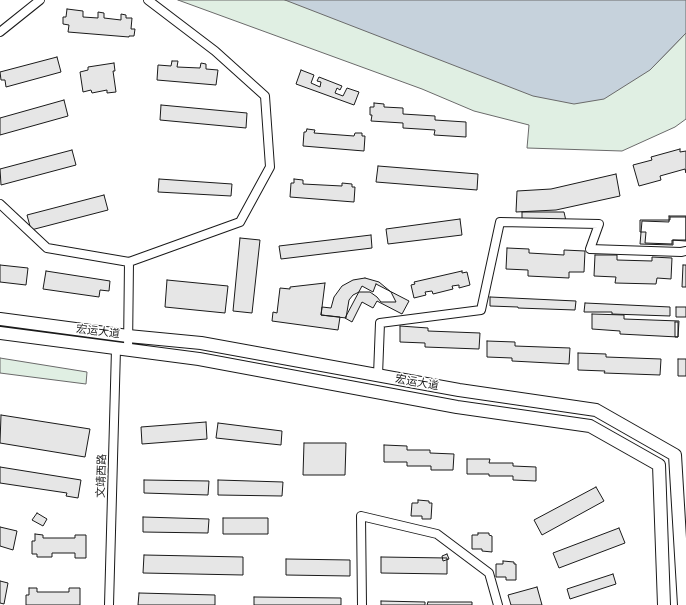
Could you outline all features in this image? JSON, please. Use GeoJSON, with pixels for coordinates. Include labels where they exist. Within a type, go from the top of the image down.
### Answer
{"type":"FeatureCollection","features":[{"type":"Feature","properties":{"kind":"main road","name":"宏运大道"},"geometry":{"type":"LineString","coordinates":[[0,319],[128,336],[201,343],[459,390],[596,410],[675,455],[684,605]]}},
{"type":"Feature","properties":{"kind":"main road","name":"宏运大道"},"geometry":{"type":"LineString","coordinates":[[0,333],[199,360],[457,407],[590,426],[659,465],[664,605]]}},
{"type":"Feature","properties":{"kind":"street"},"geometry":{"type":"LineString","coordinates":[[0,32],[40,0]]}},
{"type":"Feature","properties":{"kind":"street"},"geometry":{"type":"LineString","coordinates":[[0,204],[47,248],[129,262],[240,222],[270,167],[265,96],[215,51],[148,0]]}},
{"type":"Feature","properties":{"kind":"street"},"geometry":{"type":"LineString","coordinates":[[378,375],[380,323],[481,310],[500,222],[599,224],[590,249],[686,251]]}},
{"type":"Feature","properties":{"kind":"street","name":"文靖西路"},"geometry":{"type":"LineString","coordinates":[[109,605],[122,349],[128,336],[129,262]]}},
{"type":"Feature","properties":{"kind":"street"},"geometry":{"type":"LineString","coordinates":[[362,605],[361,516],[437,534],[489,573],[498,605]]}},
{"type":"Feature","properties":{"kind":"green space"},"geometry":{"type":"Polygon","coordinates":[[[178,0],[606,0],[650,70],[686,33],[686,119],[675,127],[622,151],[527,148],[529,125],[474,111],[422,89],[178,0]]]}},
{"type":"Feature","properties":{"kind":"green space"},"geometry":{"type":"Polygon","coordinates":[[[0,358],[87,372],[86,384],[0,373],[0,358]]]}},
{"type":"Feature","properties":{"kind":"shaded area"},"geometry":{"type":"Polygon","coordinates":[[[285,0],[686,0],[686,33],[650,70],[604,99],[574,104],[533,96],[285,0]]]}},
{"type":"Feature","properties":{"kind":"building"},"geometry":{"type":"Polygon","coordinates":[[[67,9],[83,11],[83,17],[98,18],[98,12],[104,13],[104,18],[121,20],[121,14],[126,15],[126,18],[132,18],[131,29],[135,29],[134,36],[129,37],[68,32],[69,25],[63,24],[63,17],[66,17],[67,9]]]}},
{"type":"Feature","properties":{"kind":"building"},"geometry":{"type":"Polygon","coordinates":[[[57,57],[61,72],[6,87],[5,80],[1,80],[0,72],[57,57]]]}},
{"type":"Feature","properties":{"kind":"building"},"geometry":{"type":"Polygon","coordinates":[[[172,61],[178,61],[177,67],[200,68],[201,63],[206,64],[206,69],[218,70],[216,85],[157,80],[158,65],[171,66],[172,61]]]}},
{"type":"Feature","properties":{"kind":"building"},"geometry":{"type":"Polygon","coordinates":[[[114,63],[115,71],[113,71],[116,92],[107,93],[107,90],[92,93],[91,90],[83,92],[80,72],[88,70],[88,67],[114,63]]]}},
{"type":"Feature","properties":{"kind":"building"},"geometry":{"type":"Polygon","coordinates":[[[301,70],[314,75],[311,83],[320,87],[321,82],[317,81],[319,77],[342,86],[340,90],[337,88],[335,93],[343,96],[347,88],[359,92],[354,105],[296,84],[301,70]]]}},
{"type":"Feature","properties":{"kind":"building"},"geometry":{"type":"Polygon","coordinates":[[[64,100],[68,116],[0,135],[0,118],[64,100]]]}},
{"type":"Feature","properties":{"kind":"building"},"geometry":{"type":"Polygon","coordinates":[[[374,103],[384,104],[384,107],[403,108],[403,114],[435,116],[435,120],[466,122],[466,137],[434,135],[435,130],[403,128],[403,123],[371,121],[372,115],[370,115],[370,107],[374,107],[374,103]]]}},
{"type":"Feature","properties":{"kind":"building"},"geometry":{"type":"Polygon","coordinates":[[[161,105],[247,113],[246,128],[160,120],[161,105]]]}},
{"type":"Feature","properties":{"kind":"building"},"geometry":{"type":"Polygon","coordinates":[[[307,129],[315,130],[314,133],[354,136],[355,133],[362,133],[362,136],[365,136],[364,151],[303,146],[304,132],[306,132],[307,129]]]}},
{"type":"Feature","properties":{"kind":"building"},"geometry":{"type":"Polygon","coordinates":[[[680,149],[680,152],[686,151],[686,173],[685,169],[660,176],[661,180],[639,186],[633,165],[652,160],[651,157],[680,149]]]}},
{"type":"Feature","properties":{"kind":"building"},"geometry":{"type":"Polygon","coordinates":[[[72,150],[76,165],[1,185],[0,169],[72,150]]]}},
{"type":"Feature","properties":{"kind":"building"},"geometry":{"type":"Polygon","coordinates":[[[378,166],[478,174],[477,190],[376,182],[378,166]]]}},
{"type":"Feature","properties":{"kind":"building"},"geometry":{"type":"Polygon","coordinates":[[[616,174],[620,196],[556,210],[516,212],[517,191],[551,189],[616,174]]]}},
{"type":"Feature","properties":{"kind":"building"},"geometry":{"type":"Polygon","coordinates":[[[159,179],[232,184],[231,196],[158,192],[159,179]]]}},
{"type":"Feature","properties":{"kind":"building"},"geometry":{"type":"Polygon","coordinates":[[[294,179],[303,180],[303,184],[342,186],[342,183],[352,184],[352,187],[355,187],[354,202],[290,197],[291,183],[294,183],[294,179]]]}},
{"type":"Feature","properties":{"kind":"building"},"geometry":{"type":"Polygon","coordinates":[[[104,195],[108,210],[31,230],[27,215],[104,195]]]}},
{"type":"Feature","properties":{"kind":"building"},"geometry":{"type":"Polygon","coordinates":[[[522,212],[564,212],[566,221],[522,222],[522,212]]]}},
{"type":"Feature","properties":{"kind":"building"},"geometry":{"type":"Polygon","coordinates":[[[669,216],[686,216],[686,240],[673,240],[673,245],[640,244],[642,221],[669,222],[669,216]]]}},
{"type":"Feature","properties":{"kind":"building"},"geometry":{"type":"Polygon","coordinates":[[[670,217],[686,217],[686,241],[672,240],[672,244],[645,243],[646,232],[640,232],[640,220],[670,220],[670,217]]]}},
{"type":"Feature","properties":{"kind":"building"},"geometry":{"type":"Polygon","coordinates":[[[460,219],[462,235],[388,244],[386,229],[460,219]]]}},
{"type":"Feature","properties":{"kind":"building"},"geometry":{"type":"Polygon","coordinates":[[[371,235],[372,248],[281,259],[279,246],[371,235]]]}},
{"type":"Feature","properties":{"kind":"building"},"geometry":{"type":"Polygon","coordinates":[[[240,238],[260,240],[252,313],[233,311],[240,238]]]}},
{"type":"Feature","properties":{"kind":"building"},"geometry":{"type":"Polygon","coordinates":[[[507,248],[529,249],[529,253],[564,255],[564,250],[585,251],[584,272],[569,272],[569,278],[528,276],[528,270],[506,269],[507,248]]]}},
{"type":"Feature","properties":{"kind":"building"},"geometry":{"type":"Polygon","coordinates":[[[595,255],[617,255],[617,260],[652,261],[652,257],[672,258],[671,279],[657,278],[656,284],[615,283],[616,277],[594,276],[595,255]]]}},
{"type":"Feature","properties":{"kind":"building"},"geometry":{"type":"Polygon","coordinates":[[[0,265],[28,268],[26,285],[0,282],[0,265]]]}},
{"type":"Feature","properties":{"kind":"building"},"geometry":{"type":"Polygon","coordinates":[[[683,265],[686,265],[686,287],[682,287],[683,265]]]}},
{"type":"Feature","properties":{"kind":"building"},"geometry":{"type":"Polygon","coordinates":[[[46,271],[110,281],[109,291],[100,290],[99,297],[43,289],[46,271]]]}},
{"type":"Feature","properties":{"kind":"building"},"geometry":{"type":"Polygon","coordinates":[[[462,271],[462,273],[467,272],[470,285],[459,288],[459,285],[452,286],[453,289],[433,294],[432,291],[425,292],[426,295],[414,298],[411,285],[415,284],[414,282],[462,271]]]}},
{"type":"Feature","properties":{"kind":"building"},"geometry":{"type":"Polygon","coordinates":[[[365,278],[379,282],[391,292],[396,302],[381,302],[370,292],[359,292],[353,295],[349,300],[346,318],[321,315],[322,307],[331,308],[334,297],[342,286],[353,280],[365,278]]]}},
{"type":"Feature","properties":{"kind":"building"},"geometry":{"type":"Polygon","coordinates":[[[167,280],[228,286],[225,313],[165,307],[167,280]]]}},
{"type":"Feature","properties":{"kind":"building"},"geometry":{"type":"Polygon","coordinates":[[[325,283],[321,315],[340,317],[338,330],[272,321],[273,312],[277,313],[280,288],[290,289],[290,287],[325,283]]]}},
{"type":"Feature","properties":{"kind":"building"},"geometry":{"type":"Polygon","coordinates":[[[376,284],[409,301],[402,314],[377,301],[373,308],[362,302],[352,322],[345,318],[362,286],[373,292],[376,284]]]}},
{"type":"Feature","properties":{"kind":"building"},"geometry":{"type":"Polygon","coordinates":[[[490,297],[576,301],[575,310],[518,308],[490,306],[490,297]]]}},
{"type":"Feature","properties":{"kind":"building"},"geometry":{"type":"Polygon","coordinates":[[[585,303],[670,307],[670,316],[612,314],[612,312],[584,312],[585,303]]]}},
{"type":"Feature","properties":{"kind":"building"},"geometry":{"type":"Polygon","coordinates":[[[676,307],[686,307],[686,317],[676,317],[676,307]]]}},
{"type":"Feature","properties":{"kind":"building"},"geometry":{"type":"Polygon","coordinates":[[[592,314],[624,315],[624,319],[679,321],[678,337],[620,334],[620,331],[592,329],[592,314]]]}},
{"type":"Feature","properties":{"kind":"building"},"geometry":{"type":"Polygon","coordinates":[[[675,322],[678,322],[678,337],[675,337],[675,322]]]}},
{"type":"Feature","properties":{"kind":"building"},"geometry":{"type":"Polygon","coordinates":[[[400,326],[428,328],[428,331],[480,333],[479,349],[425,347],[425,343],[400,342],[400,326]]]}},
{"type":"Feature","properties":{"kind":"building"},"geometry":{"type":"Polygon","coordinates":[[[487,341],[515,342],[515,346],[570,348],[569,364],[512,361],[512,358],[487,357],[487,341]]]}},
{"type":"Feature","properties":{"kind":"building"},"geometry":{"type":"Polygon","coordinates":[[[578,353],[606,354],[606,357],[661,359],[660,375],[604,373],[605,371],[578,370],[578,353]]]}},
{"type":"Feature","properties":{"kind":"building"},"geometry":{"type":"Polygon","coordinates":[[[678,359],[686,359],[686,376],[678,376],[678,359]]]}},
{"type":"Feature","properties":{"kind":"building"},"geometry":{"type":"Polygon","coordinates":[[[1,415],[90,429],[85,457],[0,443],[1,415]]]}},
{"type":"Feature","properties":{"kind":"building"},"geometry":{"type":"Polygon","coordinates":[[[206,422],[207,439],[142,444],[141,427],[206,422]]]}},
{"type":"Feature","properties":{"kind":"building"},"geometry":{"type":"Polygon","coordinates":[[[218,423],[282,431],[281,445],[216,438],[218,423]]]}},
{"type":"Feature","properties":{"kind":"building"},"geometry":{"type":"Polygon","coordinates":[[[304,443],[346,443],[345,475],[303,475],[304,443]]]}},
{"type":"Feature","properties":{"kind":"building"},"geometry":{"type":"Polygon","coordinates":[[[384,445],[407,446],[407,450],[430,450],[430,453],[454,454],[453,470],[431,470],[431,466],[407,466],[407,462],[384,462],[384,445]]]}},
{"type":"Feature","properties":{"kind":"building"},"geometry":{"type":"Polygon","coordinates":[[[467,459],[490,459],[489,463],[513,463],[513,466],[536,467],[536,481],[513,480],[513,476],[467,474],[467,459]]]}},
{"type":"Feature","properties":{"kind":"building"},"geometry":{"type":"Polygon","coordinates":[[[0,467],[81,480],[78,498],[66,496],[67,493],[0,483],[0,467]]]}},
{"type":"Feature","properties":{"kind":"building"},"geometry":{"type":"Polygon","coordinates":[[[144,480],[209,481],[208,495],[144,493],[144,480]]]}},
{"type":"Feature","properties":{"kind":"building"},"geometry":{"type":"Polygon","coordinates":[[[218,480],[283,482],[282,496],[218,495],[218,480]]]}},
{"type":"Feature","properties":{"kind":"building"},"geometry":{"type":"Polygon","coordinates":[[[596,487],[604,501],[542,535],[534,520],[596,487]]]}},
{"type":"Feature","properties":{"kind":"building"},"geometry":{"type":"Polygon","coordinates":[[[418,500],[429,501],[429,503],[432,503],[431,519],[422,519],[422,516],[411,516],[412,503],[418,503],[418,500]]]}},
{"type":"Feature","properties":{"kind":"building"},"geometry":{"type":"Polygon","coordinates":[[[37,513],[47,519],[43,526],[32,520],[37,513]]]}},
{"type":"Feature","properties":{"kind":"building"},"geometry":{"type":"Polygon","coordinates":[[[143,517],[209,519],[208,533],[143,532],[143,517]]]}},
{"type":"Feature","properties":{"kind":"building"},"geometry":{"type":"Polygon","coordinates":[[[223,518],[268,518],[268,534],[223,534],[223,518]]]}},
{"type":"Feature","properties":{"kind":"building"},"geometry":{"type":"Polygon","coordinates":[[[0,527],[17,531],[13,550],[0,546],[0,527]]]}},
{"type":"Feature","properties":{"kind":"building"},"geometry":{"type":"Polygon","coordinates":[[[619,528],[625,543],[559,568],[553,553],[619,528]]]}},
{"type":"Feature","properties":{"kind":"building"},"geometry":{"type":"Polygon","coordinates":[[[478,533],[489,533],[489,535],[492,536],[492,552],[482,551],[482,549],[472,549],[472,535],[478,535],[478,533]]]}},
{"type":"Feature","properties":{"kind":"building"},"geometry":{"type":"Polygon","coordinates":[[[35,534],[43,535],[43,538],[75,538],[75,535],[86,535],[86,558],[75,558],[75,553],[52,553],[52,557],[37,557],[37,554],[32,554],[32,541],[35,541],[35,534]]]}},
{"type":"Feature","properties":{"kind":"building"},"geometry":{"type":"Polygon","coordinates":[[[447,554],[449,559],[443,561],[442,556],[447,554]]]}},
{"type":"Feature","properties":{"kind":"building"},"geometry":{"type":"Polygon","coordinates":[[[144,555],[243,557],[243,575],[143,573],[144,555]]]}},
{"type":"Feature","properties":{"kind":"building"},"geometry":{"type":"Polygon","coordinates":[[[381,557],[447,558],[447,574],[381,573],[381,557]]]}},
{"type":"Feature","properties":{"kind":"building"},"geometry":{"type":"Polygon","coordinates":[[[286,559],[350,560],[350,576],[286,575],[286,559]]]}},
{"type":"Feature","properties":{"kind":"building"},"geometry":{"type":"Polygon","coordinates":[[[503,561],[514,562],[514,564],[516,564],[516,580],[506,580],[506,577],[496,577],[496,564],[503,564],[503,561]]]}},
{"type":"Feature","properties":{"kind":"building"},"geometry":{"type":"Polygon","coordinates":[[[613,574],[616,584],[570,599],[567,589],[613,574]]]}},
{"type":"Feature","properties":{"kind":"building"},"geometry":{"type":"Polygon","coordinates":[[[0,581],[8,583],[4,604],[0,603],[0,581]]]}},
{"type":"Feature","properties":{"kind":"building"},"geometry":{"type":"Polygon","coordinates":[[[537,587],[542,605],[511,605],[508,595],[537,587]]]}},
{"type":"Feature","properties":{"kind":"building"},"geometry":{"type":"Polygon","coordinates":[[[29,588],[37,588],[37,592],[69,592],[69,588],[80,588],[80,605],[26,605],[26,595],[29,595],[29,588]]]}},
{"type":"Feature","properties":{"kind":"building"},"geometry":{"type":"Polygon","coordinates":[[[139,593],[215,595],[215,605],[138,605],[139,593]]]}},
{"type":"Feature","properties":{"kind":"building"},"geometry":{"type":"Polygon","coordinates":[[[254,597],[341,598],[341,605],[254,605],[254,597]]]}},
{"type":"Feature","properties":{"kind":"building"},"geometry":{"type":"Polygon","coordinates":[[[381,601],[425,602],[425,605],[381,605],[381,601]]]}},
{"type":"Feature","properties":{"kind":"building"},"geometry":{"type":"Polygon","coordinates":[[[428,602],[472,602],[472,605],[427,605],[428,602]]]}}]}
